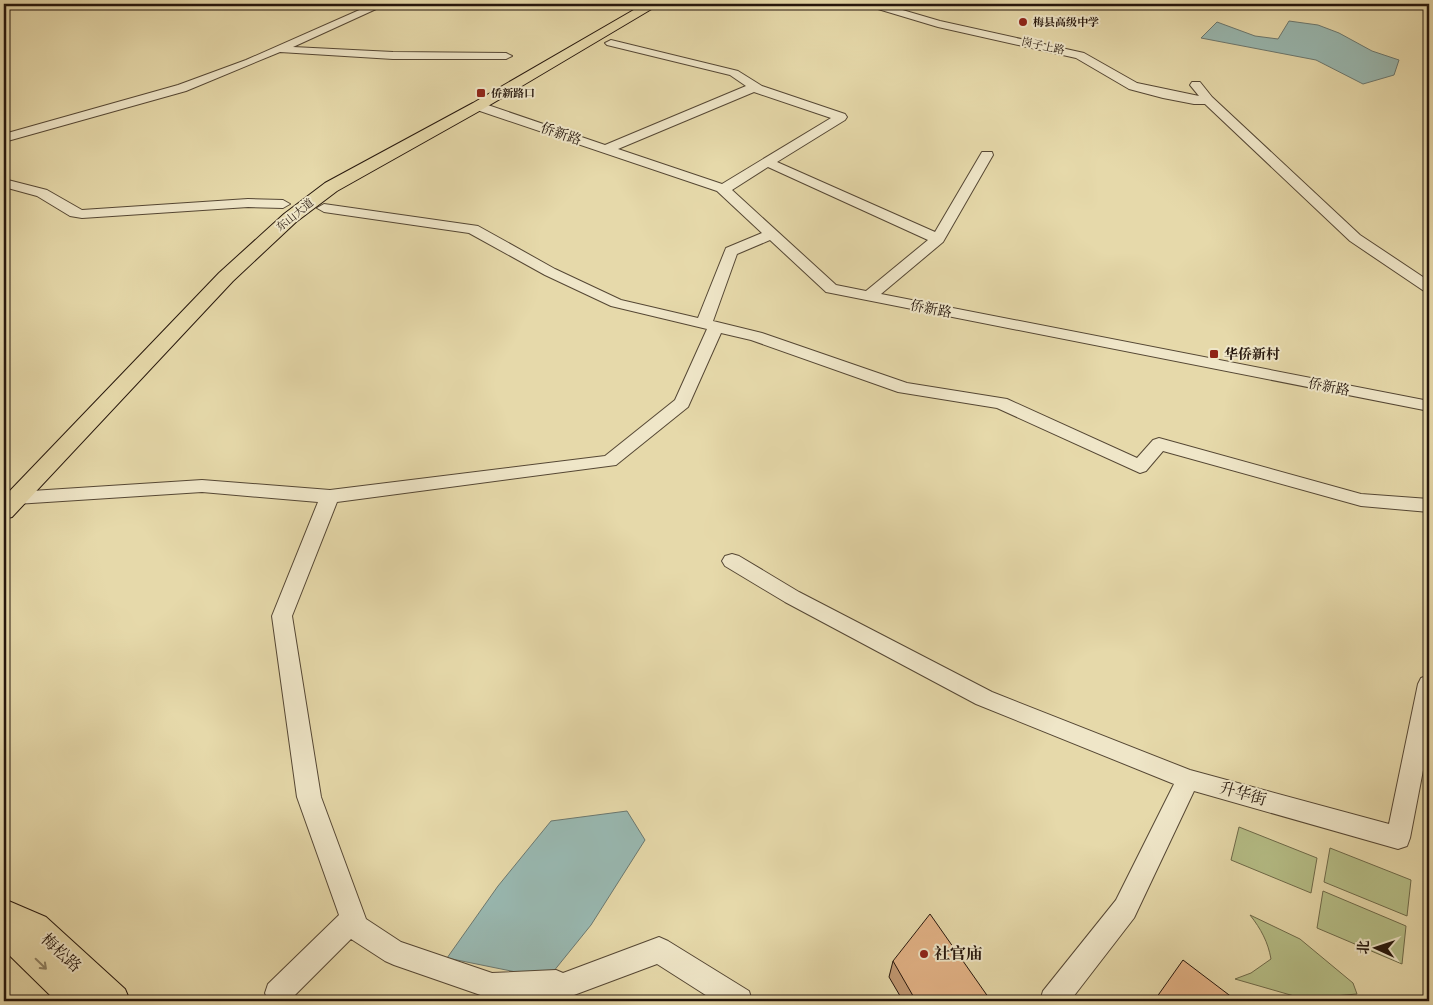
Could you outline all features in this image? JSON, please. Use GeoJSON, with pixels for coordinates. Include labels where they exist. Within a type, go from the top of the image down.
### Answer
{"type":"FeatureCollection","features":[{"type":"Feature","properties":{"kind":"main road","name":"东山大道"},"geometry":{"type":"LineString","coordinates":[[10,504],[226,277],[290,218],[331,187],[478,106],[653,4]]}},
{"type":"Feature","properties":{"kind":"main road","name":"梅松路"},"geometry":{"type":"LineString","coordinates":[[4,914],[34,928],[113,1001]]}},
{"type":"Feature","properties":{"kind":"main road","name":"梅松路"},"geometry":{"type":"LineString","coordinates":[[4,933],[16,940],[80,1001]]}},
{"type":"Feature","properties":{"kind":"street"},"geometry":{"type":"LineString","coordinates":[[4,138],[182,88],[250,62],[382,4]]}},
{"type":"Feature","properties":{"kind":"street","name":"岗子上路"},"geometry":{"type":"LineString","coordinates":[[872,4],[938,24],[1080,55],[1133,86],[1194,100],[1208,100]]}},
{"type":"Feature","properties":{"kind":"street"},"geometry":{"type":"LineString","coordinates":[[1412,4],[1429,4]]}},
{"type":"Feature","properties":{"kind":"street"},"geometry":{"type":"LineString","coordinates":[[611,43],[734,73],[755,87],[841,117],[722,189]]}},
{"type":"Feature","properties":{"kind":"street"},"geometry":{"type":"LineString","coordinates":[[276,49],[409,57],[506,56]]}},
{"type":"Feature","properties":{"kind":"street"},"geometry":{"type":"LineString","coordinates":[[1196,85],[1208,100],[1355,238],[1429,288]]}},
{"type":"Feature","properties":{"kind":"street"},"geometry":{"type":"LineString","coordinates":[[606,149],[755,87]]}},
{"type":"Feature","properties":{"kind":"street","name":"侨新路"},"geometry":{"type":"LineString","coordinates":[[478,106],[722,189],[831,289],[1429,406]]}},
{"type":"Feature","properties":{"kind":"street"},"geometry":{"type":"LineString","coordinates":[[869,296],[938,239],[987,155]]}},
{"type":"Feature","properties":{"kind":"street"},"geometry":{"type":"LineString","coordinates":[[767,162],[938,239]]}},
{"type":"Feature","properties":{"kind":"street"},"geometry":{"type":"LineString","coordinates":[[4,183],[42,193],[75,213],[82,214],[248,203],[283,204]]}},
{"type":"Feature","properties":{"kind":"street"},"geometry":{"type":"LineString","coordinates":[[324,208],[473,229],[550,272],[616,303],[756,336],[904,388],[1002,403],[1140,467],[1159,444],[1361,500],[1429,506]]}},
{"type":"Feature","properties":{"kind":"street"},"geometry":{"type":"LineString","coordinates":[[10,504],[202,486],[330,496],[610,461],[682,403],[710,324],[731,251],[772,234]]}},
{"type":"Feature","properties":{"kind":"street"},"geometry":{"type":"LineString","coordinates":[[283,1001],[278,993],[353,920],[309,798],[282,616],[330,496]]}},
{"type":"Feature","properties":{"kind":"street"},"geometry":{"type":"LineString","coordinates":[[732,561],[792,597],[984,698],[1188,778],[1125,909],[1053,1001]]}},
{"type":"Feature","properties":{"kind":"street","name":"升华街"},"geometry":{"type":"LineString","coordinates":[[1188,778],[1398,838],[1429,684]]}},
{"type":"Feature","properties":{"kind":"street"},"geometry":{"type":"LineString","coordinates":[[349,923],[394,952],[492,986],[573,982]]}},
{"type":"Feature","properties":{"kind":"street"},"geometry":{"type":"LineString","coordinates":[[523,1001],[659,950],[739,1001]]}},
{"type":"Feature","properties":{"kind":"green space"},"geometry":{"type":"Polygon","coordinates":[[[1239,827],[1317,858],[1311,893],[1231,860],[1239,827]]]}},
{"type":"Feature","properties":{"kind":"green space"},"geometry":{"type":"Polygon","coordinates":[[[1330,848],[1411,880],[1407,916],[1324,882],[1330,848]]]}},
{"type":"Feature","properties":{"kind":"green space"},"geometry":{"type":"Polygon","coordinates":[[[1323,891],[1406,926],[1402,964],[1317,928],[1323,891]]]}},
{"type":"Feature","properties":{"kind":"green space"},"geometry":{"type":"Polygon","coordinates":[[[1250,915],[1300,939],[1353,983],[1357,994],[1294,996],[1235,979],[1251,973],[1271,959],[1264,936],[1250,915]]]}},
{"type":"Feature","properties":{"kind":"water"},"geometry":{"type":"Polygon","coordinates":[[[1289,21],[1318,25],[1339,33],[1372,51],[1399,60],[1394,75],[1363,84],[1316,60],[1201,38],[1217,22],[1255,36],[1278,39],[1289,21]]]}},
{"type":"Feature","properties":{"kind":"water"},"geometry":{"type":"Polygon","coordinates":[[[627,811],[645,840],[591,925],[553,972],[516,972],[447,958],[498,886],[551,821],[627,811]]]}},
{"type":"Feature","properties":{"kind":"building","name":"社官庙"},"geometry":{"type":"Polygon","coordinates":[[[930,914],[991,1001],[916,1001],[893,961],[930,914]]]}},
{"type":"Feature","properties":{"kind":"building"},"geometry":{"type":"Polygon","coordinates":[[[1183,960],[1237,1001],[1154,1001],[1183,960]]]}},
{"type":"Feature","properties":{"kind":"place","name":"梅县高级中学"},"geometry":{"type":"Point","coordinates":[1023,22]}},
{"type":"Feature","properties":{"kind":"place","name":"侨新路口"},"geometry":{"type":"Point","coordinates":[481,93]}},
{"type":"Feature","properties":{"kind":"place","name":"华侨新村"},"geometry":{"type":"Point","coordinates":[1214,354]}},
{"type":"Feature","properties":{"kind":"place","name":"社官庙"},"geometry":{"type":"Point","coordinates":[924,954]}}]}
